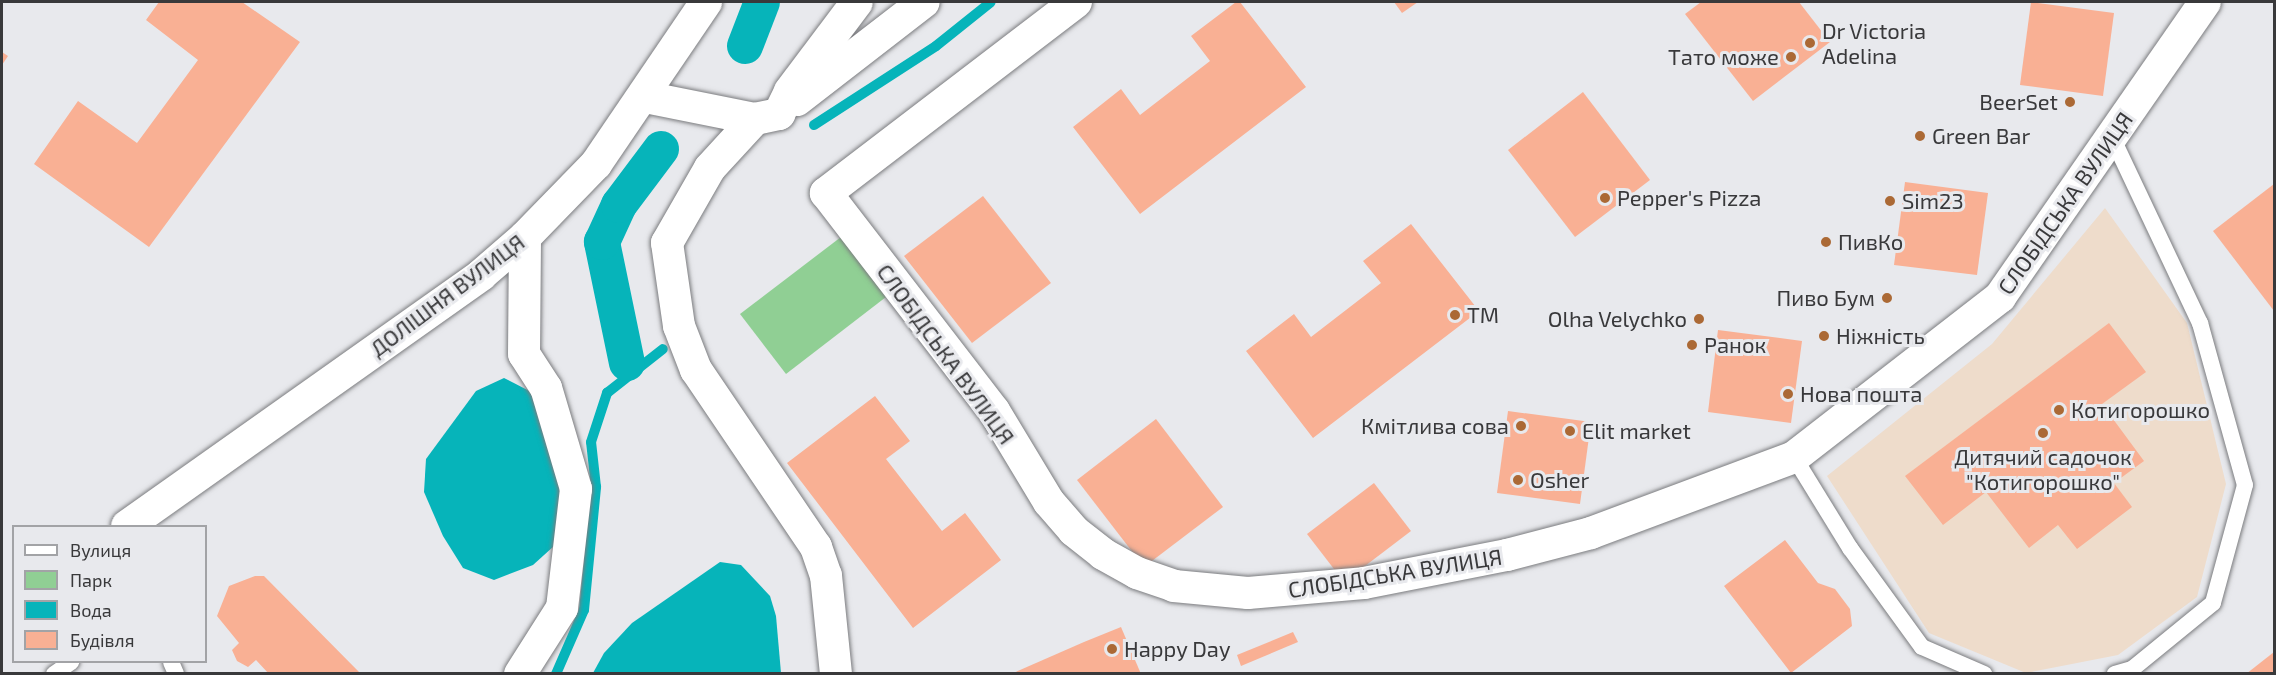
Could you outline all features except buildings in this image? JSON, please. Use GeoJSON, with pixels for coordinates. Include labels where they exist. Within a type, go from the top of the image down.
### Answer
{"type":"FeatureCollection","features":[{"type":"Feature","properties":{"kind":"street","name":"ДОЛІШНЯ ВУЛИЦЯ"},"geometry":{"type":"LineString","coordinates":[[128,525],[481,275],[525,237],[596,164],[645,97],[706,2]]}},
{"type":"Feature","properties":{"kind":"street"},"geometry":{"type":"LineString","coordinates":[[767,117],[790,91],[857,2]]}},
{"type":"Feature","properties":{"kind":"street"},"geometry":{"type":"LineString","coordinates":[[836,674],[826,576],[816,547],[696,370],[679,326],[667,243],[710,168],[767,117],[924,2]]}},
{"type":"Feature","properties":{"kind":"street","name":"СЛОБІДСЬКА ВУЛИЦЯ"},"geometry":{"type":"LineString","coordinates":[[1076,2],[826,193],[994,411],[1048,502],[1074,531],[1103,555],[1137,573],[1174,586],[1210,593],[1287,592],[1364,583],[1448,569],[1590,533],[1794,457],[2000,297],[2205,2]]}},
{"type":"Feature","properties":{"kind":"street"},"geometry":{"type":"LineString","coordinates":[[645,97],[767,117]]}},
{"type":"Feature","properties":{"kind":"street"},"geometry":{"type":"LineString","coordinates":[[520,674],[562,608],[576,489],[546,388],[524,354],[525,237]]}},
{"type":"Feature","properties":{"kind":"lane"},"geometry":{"type":"LineString","coordinates":[[2112,137],[2200,323],[2245,485],[2213,603],[2132,669],[2115,674]]}},
{"type":"Feature","properties":{"kind":"lane"},"geometry":{"type":"LineString","coordinates":[[1794,457],[1850,548],[1922,647],[1984,674]]}},
{"type":"Feature","properties":{"kind":"lane"},"geometry":{"type":"LineString","coordinates":[[54,674],[70,663]]}},
{"type":"Feature","properties":{"kind":"shaded area","name":"Котигорошко"},"geometry":{"type":"Polygon","coordinates":[[[2105,208],[2187,323],[2226,484],[2197,597],[2118,655],[2026,673],[1929,633],[1827,476],[1992,344],[2105,208]]]}},
{"type":"Feature","properties":{"kind":"green space"},"geometry":{"type":"Polygon","coordinates":[[[841,237],[886,297],[786,374],[740,314],[841,237]]]}},
{"type":"Feature","properties":{"kind":"water"},"geometry":{"type":"Polygon","coordinates":[[[504,378],[547,400],[576,463],[564,537],[533,565],[494,580],[463,568],[443,536],[424,492],[426,459],[476,391],[504,378]]]}},
{"type":"Feature","properties":{"kind":"water"},"geometry":{"type":"Polygon","coordinates":[[[720,562],[741,565],[770,596],[776,616],[781,673],[593,673],[604,653],[632,623],[720,562]]]}},
{"type":"Feature","properties":{"kind":"waterway"},"geometry":{"type":"LineString","coordinates":[[745,46],[762,2]]}},
{"type":"Feature","properties":{"kind":"waterway"},"geometry":{"type":"LineString","coordinates":[[814,125],[936,46],[991,2]]}},
{"type":"Feature","properties":{"kind":"waterway"},"geometry":{"type":"LineString","coordinates":[[627,363],[602,242],[619,205],[661,149]]}},
{"type":"Feature","properties":{"kind":"waterway"},"geometry":{"type":"LineString","coordinates":[[556,674],[584,610],[596,487],[591,442],[607,393],[663,349]]}},
{"type":"Feature","properties":{"kind":"place","name":"Dr Victoria Adelina"},"geometry":{"type":"Point","coordinates":[1810,43]}},
{"type":"Feature","properties":{"kind":"place","name":"Тато може"},"geometry":{"type":"Point","coordinates":[1791,57]}},
{"type":"Feature","properties":{"kind":"place","name":"BeerSet"},"geometry":{"type":"Point","coordinates":[2070,102]}},
{"type":"Feature","properties":{"kind":"place","name":"Green Bar"},"geometry":{"type":"Point","coordinates":[1920,136]}},
{"type":"Feature","properties":{"kind":"place","name":"Pepper's Pizza"},"geometry":{"type":"Point","coordinates":[1605,198]}},
{"type":"Feature","properties":{"kind":"place","name":"Sim23"},"geometry":{"type":"Point","coordinates":[1890,201]}},
{"type":"Feature","properties":{"kind":"place","name":"ПивКо"},"geometry":{"type":"Point","coordinates":[1826,242]}},
{"type":"Feature","properties":{"kind":"place","name":"Пиво Бум"},"geometry":{"type":"Point","coordinates":[1887,298]}},
{"type":"Feature","properties":{"kind":"place","name":"TM"},"geometry":{"type":"Point","coordinates":[1455,315]}},
{"type":"Feature","properties":{"kind":"place","name":"Olha Velychko"},"geometry":{"type":"Point","coordinates":[1699,319]}},
{"type":"Feature","properties":{"kind":"place","name":"Ніжність"},"geometry":{"type":"Point","coordinates":[1824,336]}},
{"type":"Feature","properties":{"kind":"place","name":"Ранок"},"geometry":{"type":"Point","coordinates":[1692,345]}},
{"type":"Feature","properties":{"kind":"place","name":"Нова пошта"},"geometry":{"type":"Point","coordinates":[1788,394]}},
{"type":"Feature","properties":{"kind":"place","name":"Котигорошко"},"geometry":{"type":"Point","coordinates":[2059,410]}},
{"type":"Feature","properties":{"kind":"place","name":"Кмітлива сова"},"geometry":{"type":"Point","coordinates":[1521,426]}},
{"type":"Feature","properties":{"kind":"place","name":"Elit market"},"geometry":{"type":"Point","coordinates":[1570,431]}},
{"type":"Feature","properties":{"kind":"place","name":"Дитячий садочок \"Котигорошко\""},"geometry":{"type":"Point","coordinates":[2043,433]}},
{"type":"Feature","properties":{"kind":"place","name":"Osher"},"geometry":{"type":"Point","coordinates":[1518,480]}},
{"type":"Feature","properties":{"kind":"place","name":"Happy Day"},"geometry":{"type":"Point","coordinates":[1112,649]}}]}
